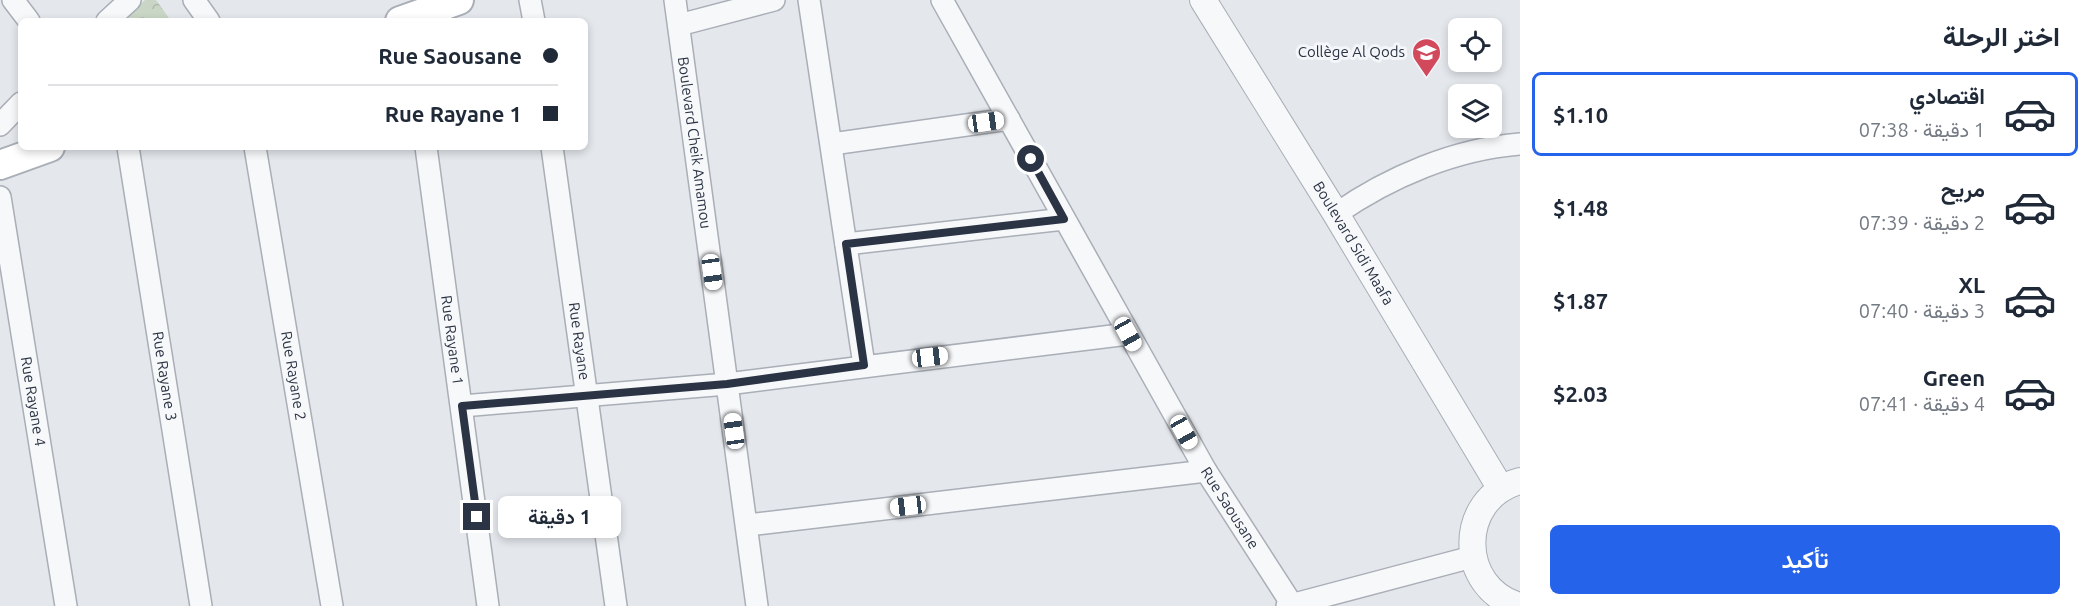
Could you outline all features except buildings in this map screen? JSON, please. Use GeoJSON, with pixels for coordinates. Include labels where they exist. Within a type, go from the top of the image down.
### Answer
{"type":"FeatureCollection","features":[{"type":"Feature","properties":{"kind":"main road"},"geometry":{"type":"LineString","coordinates":[[410,18],[459,0]]}},
{"type":"Feature","properties":{"kind":"main road"},"geometry":{"type":"LineString","coordinates":[[0,165],[42,150]]}},
{"type":"Feature","properties":{"kind":"street"},"geometry":{"type":"LineString","coordinates":[[13,0],[27,18]]}},
{"type":"Feature","properties":{"kind":"street"},"geometry":{"type":"LineString","coordinates":[[110,18],[130,0]]}},
{"type":"Feature","properties":{"kind":"street"},"geometry":{"type":"LineString","coordinates":[[194,0],[207,18]]}},
{"type":"Feature","properties":{"kind":"street"},"geometry":{"type":"LineString","coordinates":[[531,0],[534,18]]}},
{"type":"Feature","properties":{"kind":"street","name":"Boulevard Cheik Amamou"},"geometry":{"type":"LineString","coordinates":[[675,0],[748,525],[757,606]]}},
{"type":"Feature","properties":{"kind":"street"},"geometry":{"type":"LineString","coordinates":[[679,25],[774,0]]}},
{"type":"Feature","properties":{"kind":"street"},"geometry":{"type":"LineString","coordinates":[[809,0],[864,365]]}},
{"type":"Feature","properties":{"kind":"street","name":"Rue Saousane"},"geometry":{"type":"LineString","coordinates":[[942,0],[1206,471],[1292,606]]}},
{"type":"Feature","properties":{"kind":"street","name":"Boulevard Sidi Maafa"},"geometry":{"type":"LineString","coordinates":[[1203,0],[1336,214],[1510,485]]}},
{"type":"Feature","properties":{"kind":"street"},"geometry":{"type":"LineString","coordinates":[[0,124],[18,106]]}},
{"type":"Feature","properties":{"kind":"street"},"geometry":{"type":"LineString","coordinates":[[832,144],[1008,119]]}},
{"type":"Feature","properties":{"kind":"street"},"geometry":{"type":"LineString","coordinates":[[1336,214],[1378,188],[1443,160],[1488,148],[1520,144]]}},
{"type":"Feature","properties":{"kind":"street","name":"Rue Rayane 3"},"geometry":{"type":"LineString","coordinates":[[128,150],[201,606]]}},
{"type":"Feature","properties":{"kind":"street","name":"Rue Rayane 2"},"geometry":{"type":"LineString","coordinates":[[256,150],[332,606]]}},
{"type":"Feature","properties":{"kind":"street","name":"Rue Rayane 1"},"geometry":{"type":"LineString","coordinates":[[426,150],[488,606]]}},
{"type":"Feature","properties":{"kind":"street","name":"Rue Rayane"},"geometry":{"type":"LineString","coordinates":[[552,150],[589,396],[616,606]]}},
{"type":"Feature","properties":{"kind":"street","name":"Rue Rayane 4"},"geometry":{"type":"LineString","coordinates":[[0,197],[4,249],[66,606]]}},
{"type":"Feature","properties":{"kind":"street"},"geometry":{"type":"LineString","coordinates":[[846,244],[1064,219]]}},
{"type":"Feature","properties":{"kind":"street"},"geometry":{"type":"LineString","coordinates":[[462,406],[727,384],[864,365],[1128,334]]}},
{"type":"Feature","properties":{"kind":"street"},"geometry":{"type":"LineString","coordinates":[[748,525],[1206,471]]}},
{"type":"Feature","properties":{"kind":"street"},"geometry":{"type":"LineString","coordinates":[[1510,485],[1478,514],[1471,535],[1473,557],[1479,575],[1491,590],[1507,602],[1520,606]]}},
{"type":"Feature","properties":{"kind":"street"},"geometry":{"type":"LineString","coordinates":[[1287,606],[1473,557]]}},
{"type":"Feature","properties":{"kind":"green space"},"geometry":{"type":"Polygon","coordinates":[[[145,0],[156,0],[169,18],[126,18],[145,0]]]}},
{"type":"Feature","properties":{"kind":"place","name":"Collège Al Qods"},"geometry":{"type":"Point","coordinates":[1426,78]}},
{"type":"Feature","properties":{"kind":"route"},"geometry":{"type":"LineString","coordinates":[[477,517],[462,406],[727,384],[864,365],[846,244],[1064,219],[1031,159]]}}]}
